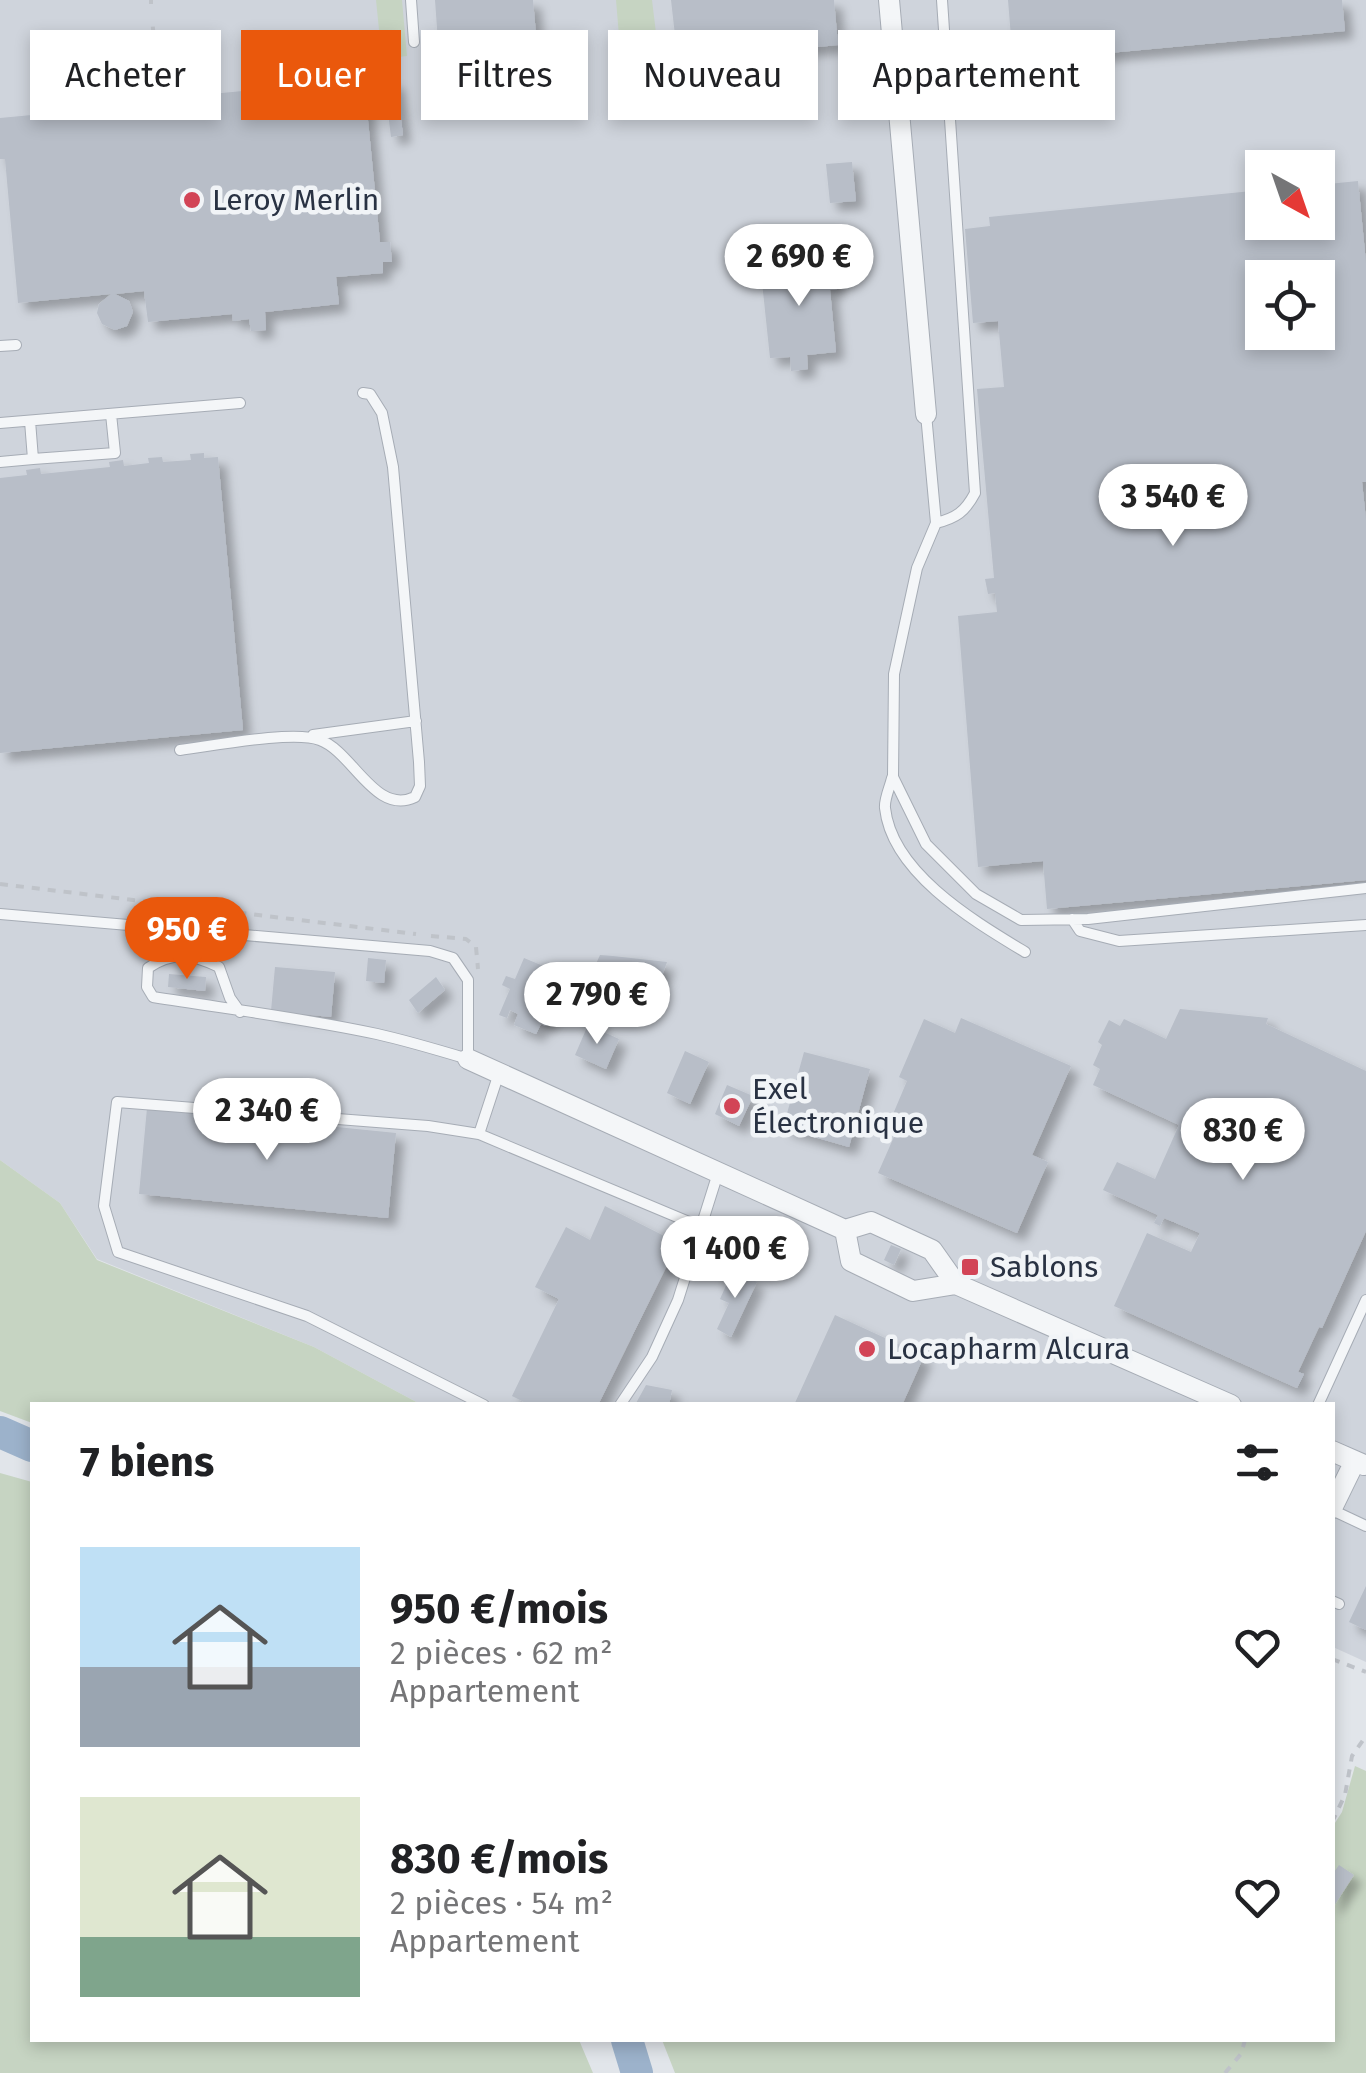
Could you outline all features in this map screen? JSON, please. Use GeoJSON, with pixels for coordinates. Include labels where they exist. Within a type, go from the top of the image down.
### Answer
{"type":"FeatureCollection","features":[{"type":"Feature","properties":{"kind":"street"},"geometry":{"type":"LineString","coordinates":[[889,0],[926,414]]}},
{"type":"Feature","properties":{"kind":"street"},"geometry":{"type":"LineString","coordinates":[[468,1059],[845,1230],[870,1222],[932,1250],[956,1284],[1225,1402]]}},
{"type":"Feature","properties":{"kind":"street"},"geometry":{"type":"LineString","coordinates":[[845,1230],[851,1261],[913,1290],[956,1284]]}},
{"type":"Feature","properties":{"kind":"street"},"geometry":{"type":"LineString","coordinates":[[1335,1451],[1360,1463],[1335,1501]]}},
{"type":"Feature","properties":{"kind":"lane"},"geometry":{"type":"LineString","coordinates":[[411,0],[414,42]]}},
{"type":"Feature","properties":{"kind":"lane"},"geometry":{"type":"LineString","coordinates":[[936,523],[956,518],[975,493],[942,0]]}},
{"type":"Feature","properties":{"kind":"lane"},"geometry":{"type":"LineString","coordinates":[[0,346],[16,345]]}},
{"type":"Feature","properties":{"kind":"lane"},"geometry":{"type":"LineString","coordinates":[[294,737],[320,740],[337,750],[370,785],[390,799],[404,802],[414,797],[420,786],[393,467],[377,401],[363,393]]}},
{"type":"Feature","properties":{"kind":"lane"},"geometry":{"type":"LineString","coordinates":[[0,424],[240,403]]}},
{"type":"Feature","properties":{"kind":"lane"},"geometry":{"type":"LineString","coordinates":[[0,462],[115,453],[112,414]]}},
{"type":"Feature","properties":{"kind":"lane"},"geometry":{"type":"LineString","coordinates":[[926,414],[936,523],[917,568],[894,674],[892,777],[885,806],[898,849],[923,880],[1024,952]]}},
{"type":"Feature","properties":{"kind":"lane"},"geometry":{"type":"LineString","coordinates":[[30,421],[33,460]]}},
{"type":"Feature","properties":{"kind":"lane"},"geometry":{"type":"LineString","coordinates":[[180,750],[416,721]]}},
{"type":"Feature","properties":{"kind":"lane"},"geometry":{"type":"LineString","coordinates":[[892,777],[926,844],[976,894],[1021,920],[1072,919],[1366,888]]}},
{"type":"Feature","properties":{"kind":"lane"},"geometry":{"type":"LineString","coordinates":[[0,914],[430,951],[453,958],[468,980],[468,1059],[381,1035],[240,1012],[153,997],[146,987],[148,968],[166,956],[199,956],[220,966],[230,998],[240,1012]]}},
{"type":"Feature","properties":{"kind":"lane"},"geometry":{"type":"LineString","coordinates":[[1072,919],[1080,930],[1119,941],[1366,925]]}},
{"type":"Feature","properties":{"kind":"lane"},"geometry":{"type":"LineString","coordinates":[[479,1134],[499,1073]]}},
{"type":"Feature","properties":{"kind":"lane"},"geometry":{"type":"LineString","coordinates":[[478,1402],[307,1316],[118,1252],[104,1206],[117,1102],[428,1126],[479,1134],[701,1226]]}},
{"type":"Feature","properties":{"kind":"lane"},"geometry":{"type":"LineString","coordinates":[[622,1402],[652,1356],[678,1300],[719,1172]]}},
{"type":"Feature","properties":{"kind":"lane"},"geometry":{"type":"LineString","coordinates":[[1319,1402],[1366,1300]]}},
{"type":"Feature","properties":{"kind":"lane"},"geometry":{"type":"LineString","coordinates":[[1335,1504],[1366,1526]]}},
{"type":"Feature","properties":{"kind":"path"},"geometry":{"type":"LineString","coordinates":[[152,19],[153,30]]}},
{"type":"Feature","properties":{"kind":"path"},"geometry":{"type":"LineString","coordinates":[[1335,1660],[1366,1672]]}},
{"type":"Feature","properties":{"kind":"path"},"geometry":{"type":"LineString","coordinates":[[1335,1816],[1345,1795],[1352,1756],[1366,1736]]}},
{"type":"Feature","properties":{"kind":"path"},"geometry":{"type":"LineString","coordinates":[[1225,2073],[1241,2054],[1244,2042]]}},
{"type":"Feature","properties":{"kind":"shaded area"},"geometry":{"type":"Polygon","coordinates":[[[0,0],[1366,0],[1366,1662],[1335,1648],[1335,1402],[416,1402],[314,1347],[97,1259],[60,1203],[0,1160],[0,0]]]}},
{"type":"Feature","properties":{"kind":"green space"},"geometry":{"type":"Polygon","coordinates":[[[376,0],[402,0],[407,56],[401,57],[401,30],[379,30],[376,0]]]}},
{"type":"Feature","properties":{"kind":"green space"},"geometry":{"type":"Polygon","coordinates":[[[616,0],[652,0],[656,30],[618,30],[616,0]]]}},
{"type":"Feature","properties":{"kind":"green space"},"geometry":{"type":"Polygon","coordinates":[[[0,1160],[60,1203],[97,1260],[314,1347],[416,1402],[30,1402],[30,1422],[0,1411],[0,1160]]]}},
{"type":"Feature","properties":{"kind":"green space"},"geometry":{"type":"Polygon","coordinates":[[[0,1473],[30,1481],[30,2042],[580,2042],[593,2073],[0,2073],[0,1473]]]}},
{"type":"Feature","properties":{"kind":"green space"},"geometry":{"type":"Polygon","coordinates":[[[1355,1766],[1366,1771],[1366,2073],[675,2073],[663,2042],[1335,2042],[1335,1823],[1355,1766]]]}},
{"type":"Feature","properties":{"kind":"building"},"geometry":{"type":"Polygon","coordinates":[[[435,0],[533,0],[536,30],[437,30],[435,0]]]}},
{"type":"Feature","properties":{"kind":"building"},"geometry":{"type":"Polygon","coordinates":[[[671,0],[834,0],[838,45],[818,47],[818,30],[674,30],[671,0]]]}},
{"type":"Feature","properties":{"kind":"building"},"geometry":{"type":"Polygon","coordinates":[[[1008,0],[1342,0],[1345,31],[1115,52],[1115,30],[1010,30],[1008,0]]]}},
{"type":"Feature","properties":{"kind":"building","name":"Leroy Merlin"},"geometry":{"type":"Polygon","coordinates":[[[241,91],[241,120],[368,120],[380,242],[390,242],[392,262],[383,262],[383,273],[336,277],[339,304],[265,312],[266,330],[251,331],[249,319],[233,321],[232,314],[148,322],[144,291],[115,294],[129,301],[133,312],[127,326],[115,330],[102,324],[97,313],[99,304],[111,294],[18,303],[5,159],[0,159],[0,118],[30,115],[30,120],[221,120],[221,93],[241,91]]]}},
{"type":"Feature","properties":{"kind":"building"},"geometry":{"type":"Polygon","coordinates":[[[389,120],[401,120],[403,135],[391,137],[389,120]]]}},
{"type":"Feature","properties":{"kind":"building"},"geometry":{"type":"Polygon","coordinates":[[[852,162],[856,201],[830,203],[826,164],[852,162]]]}},
{"type":"Feature","properties":{"kind":"building"},"geometry":{"type":"Polygon","coordinates":[[[1358,181],[1366,263],[1366,482],[1362,482],[1366,520],[1366,880],[1047,909],[1043,861],[978,867],[958,616],[997,612],[995,593],[988,594],[985,579],[994,578],[977,389],[1004,387],[998,321],[973,323],[965,229],[990,226],[989,217],[1245,192],[1245,240],[1335,240],[1335,183],[1358,181]]]}},
{"type":"Feature","properties":{"kind":"building"},"geometry":{"type":"Polygon","coordinates":[[[834,257],[837,289],[830,290],[836,352],[807,355],[808,369],[791,371],[790,357],[770,358],[760,263],[834,257]]]}},
{"type":"Feature","properties":{"kind":"building"},"geometry":{"type":"Polygon","coordinates":[[[204,453],[204,458],[218,457],[243,730],[0,753],[0,478],[27,475],[26,470],[40,468],[41,474],[110,467],[109,462],[123,460],[124,466],[149,463],[148,458],[162,457],[163,462],[191,460],[190,454],[204,453]]]}},
{"type":"Feature","properties":{"kind":"building"},"geometry":{"type":"Polygon","coordinates":[[[600,955],[667,962],[662,976],[635,970],[632,979],[639,982],[635,994],[591,975],[600,955]]]}},
{"type":"Feature","properties":{"kind":"building"},"geometry":{"type":"Polygon","coordinates":[[[368,958],[386,960],[384,983],[366,981],[368,958]]]}},
{"type":"Feature","properties":{"kind":"building"},"geometry":{"type":"Polygon","coordinates":[[[524,958],[553,970],[556,963],[570,969],[546,1026],[541,1024],[536,1034],[514,1025],[518,1014],[510,1010],[507,1018],[499,1015],[510,989],[502,985],[506,976],[515,979],[524,958]]]}},
{"type":"Feature","properties":{"kind":"building"},"geometry":{"type":"Polygon","coordinates":[[[275,967],[335,972],[331,1017],[271,1011],[275,967]]]}},
{"type":"Feature","properties":{"kind":"building"},"geometry":{"type":"Polygon","coordinates":[[[169,974],[206,977],[205,991],[168,987],[169,974]]]}},
{"type":"Feature","properties":{"kind":"building"},"geometry":{"type":"Polygon","coordinates":[[[436,977],[445,990],[418,1013],[409,1000],[436,977]]]}},
{"type":"Feature","properties":{"kind":"building"},"geometry":{"type":"Polygon","coordinates":[[[1180,1009],[1268,1018],[1266,1024],[1366,1071],[1366,1231],[1298,1372],[1304,1374],[1297,1388],[1114,1306],[1147,1233],[1191,1252],[1200,1233],[1164,1218],[1160,1226],[1154,1223],[1158,1215],[1103,1190],[1117,1162],[1155,1179],[1179,1125],[1093,1085],[1100,1069],[1093,1065],[1102,1045],[1098,1042],[1109,1020],[1120,1026],[1124,1019],[1166,1039],[1180,1009]]]}},
{"type":"Feature","properties":{"kind":"building"},"geometry":{"type":"Polygon","coordinates":[[[961,1018],[1071,1066],[1032,1155],[1048,1162],[1017,1233],[878,1173],[897,1130],[888,1126],[907,1081],[899,1077],[924,1019],[955,1033],[961,1018]]]}},
{"type":"Feature","properties":{"kind":"building"},"geometry":{"type":"Polygon","coordinates":[[[588,1025],[619,1039],[606,1069],[575,1055],[588,1025]]]}},
{"type":"Feature","properties":{"kind":"building"},"geometry":{"type":"Polygon","coordinates":[[[685,1051],[709,1062],[690,1104],[667,1093],[685,1051]]]}},
{"type":"Feature","properties":{"kind":"building"},"geometry":{"type":"Polygon","coordinates":[[[804,1052],[870,1069],[849,1147],[783,1128],[804,1052]]]}},
{"type":"Feature","properties":{"kind":"building"},"geometry":{"type":"Polygon","coordinates":[[[727,1085],[753,1096],[739,1126],[715,1114],[727,1085]]]}},
{"type":"Feature","properties":{"kind":"building"},"geometry":{"type":"Polygon","coordinates":[[[147,1108],[396,1133],[388,1218],[139,1194],[147,1108]]]}},
{"type":"Feature","properties":{"kind":"building"},"geometry":{"type":"Polygon","coordinates":[[[605,1206],[678,1243],[599,1402],[524,1402],[512,1396],[559,1299],[535,1287],[566,1227],[590,1240],[605,1206]]]}},
{"type":"Feature","properties":{"kind":"building"},"geometry":{"type":"Polygon","coordinates":[[[891,1245],[901,1249],[894,1265],[884,1260],[891,1245]]]}},
{"type":"Feature","properties":{"kind":"building"},"geometry":{"type":"Polygon","coordinates":[[[733,1270],[757,1282],[731,1337],[717,1329],[729,1303],[720,1299],[733,1270]]]}},
{"type":"Feature","properties":{"kind":"building"},"geometry":{"type":"Polygon","coordinates":[[[835,1315],[924,1356],[903,1402],[795,1402],[835,1315]]]}},
{"type":"Feature","properties":{"kind":"building"},"geometry":{"type":"Polygon","coordinates":[[[646,1385],[672,1390],[670,1402],[637,1402],[646,1385]]]}},
{"type":"Feature","properties":{"kind":"building"},"geometry":{"type":"Polygon","coordinates":[[[1366,1586],[1366,1630],[1349,1622],[1366,1586]]]}},
{"type":"Feature","properties":{"kind":"building"},"geometry":{"type":"Polygon","coordinates":[[[1339,1865],[1354,1875],[1335,1904],[1335,1871],[1339,1865]]]}},
{"type":"Feature","properties":{"kind":"waterway"},"geometry":{"type":"LineString","coordinates":[[0,1432],[30,1445]]}},
{"type":"Feature","properties":{"kind":"waterway"},"geometry":{"type":"LineString","coordinates":[[628,2042],[637,2073]]}},
{"type":"Feature","properties":{"kind":"place","name":"Leroy Merlin"},"geometry":{"type":"Point","coordinates":[192,200]}},
{"type":"Feature","properties":{"kind":"place","name":"Exel Électronique"},"geometry":{"type":"Point","coordinates":[732,1106]}},
{"type":"Feature","properties":{"kind":"place","name":"Sablons"},"geometry":{"type":"Point","coordinates":[970,1267]}},
{"type":"Feature","properties":{"kind":"place","name":"Locapharm Alcura"},"geometry":{"type":"Point","coordinates":[867,1349]}}]}
